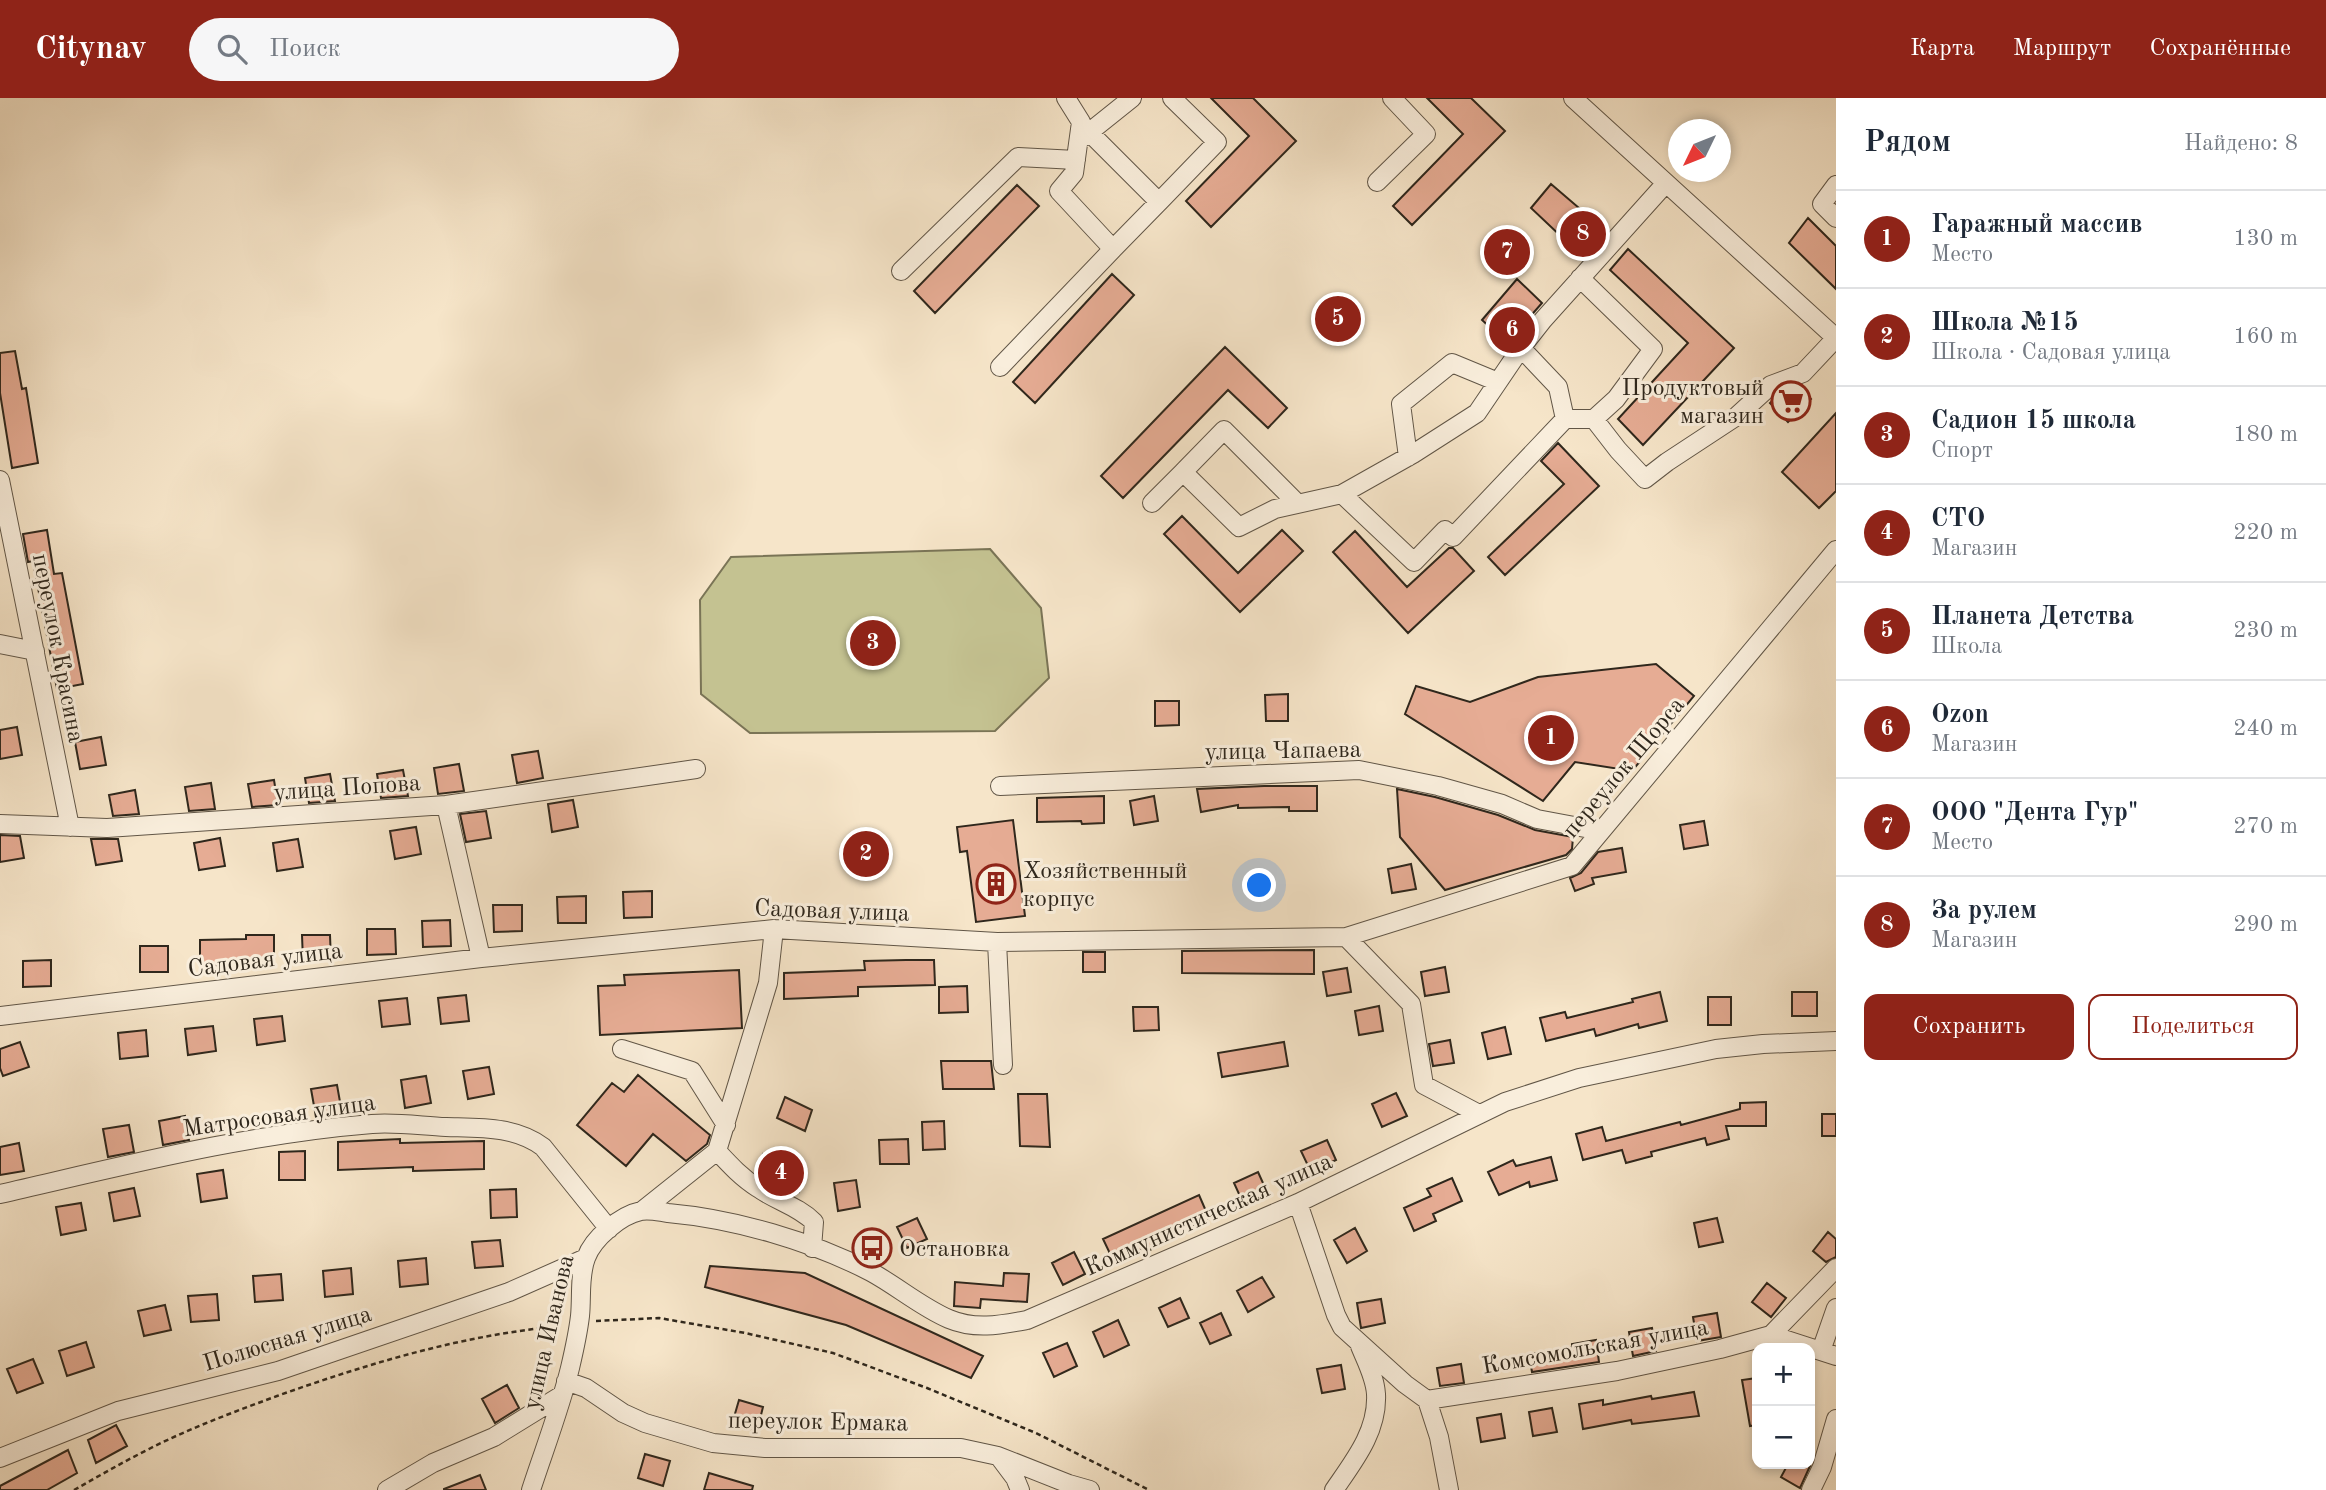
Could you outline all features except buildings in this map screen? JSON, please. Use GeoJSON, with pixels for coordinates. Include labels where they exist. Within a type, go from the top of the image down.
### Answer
{"type":"FeatureCollection","features":[{"type":"Feature","properties":{"kind":"street"},"geometry":{"type":"LineString","coordinates":[[1066,98],[1081,122],[1084,136],[1074,173],[1059,191],[1113,249]]}},
{"type":"Feature","properties":{"kind":"street"},"geometry":{"type":"LineString","coordinates":[[1084,136],[1132,98]]}},
{"type":"Feature","properties":{"kind":"street"},"geometry":{"type":"LineString","coordinates":[[1000,367],[1217,142],[1172,98]]}},
{"type":"Feature","properties":{"kind":"street"},"geometry":{"type":"LineString","coordinates":[[1377,182],[1426,134],[1392,98]]}},
{"type":"Feature","properties":{"kind":"street"},"geometry":{"type":"LineString","coordinates":[[1573,98],[1836,338],[1803,373],[1772,385],[1737,416],[1645,479],[1594,419]]}},
{"type":"Feature","properties":{"kind":"street"},"geometry":{"type":"LineString","coordinates":[[1084,136],[1159,202]]}},
{"type":"Feature","properties":{"kind":"street"},"geometry":{"type":"LineString","coordinates":[[901,271],[1018,158],[1076,160]]}},
{"type":"Feature","properties":{"kind":"street"},"geometry":{"type":"LineString","coordinates":[[1183,472],[1239,527],[1275,509],[1342,494],[1408,457],[1477,413],[1543,320],[1666,183]]}},
{"type":"Feature","properties":{"kind":"street"},"geometry":{"type":"LineString","coordinates":[[1836,185],[1822,204],[1836,218]]}},
{"type":"Feature","properties":{"kind":"street"},"geometry":{"type":"LineString","coordinates":[[1342,494],[1414,562],[1445,530],[1453,537],[1565,419],[1594,419],[1616,399],[1653,348],[1580,278]]}},
{"type":"Feature","properties":{"kind":"street"},"geometry":{"type":"LineString","coordinates":[[1521,348],[1558,387],[1565,419]]}},
{"type":"Feature","properties":{"kind":"street"},"geometry":{"type":"LineString","coordinates":[[1408,457],[1401,404],[1452,363],[1498,382]]}},
{"type":"Feature","properties":{"kind":"street"},"geometry":{"type":"LineString","coordinates":[[1152,503],[1224,430],[1298,503]]}},
{"type":"Feature","properties":{"kind":"street","name":"переулок Красина"},"geometry":{"type":"LineString","coordinates":[[0,480],[70,827]]}},
{"type":"Feature","properties":{"kind":"street","name":"переулок Щорса"},"geometry":{"type":"LineString","coordinates":[[1346,937],[1572,866],[1836,550]]}},
{"type":"Feature","properties":{"kind":"street"},"geometry":{"type":"LineString","coordinates":[[0,643],[34,651]]}},
{"type":"Feature","properties":{"kind":"street","name":"улица Попова"},"geometry":{"type":"LineString","coordinates":[[0,824],[107,828],[446,805],[696,769]]}},
{"type":"Feature","properties":{"kind":"street","name":"улица Чапаева"},"geometry":{"type":"LineString","coordinates":[[1000,786],[1359,770],[1438,786],[1502,804],[1537,819],[1601,831]]}},
{"type":"Feature","properties":{"kind":"street"},"geometry":{"type":"LineString","coordinates":[[446,805],[481,958]]}},
{"type":"Feature","properties":{"kind":"street"},"geometry":{"type":"LineString","coordinates":[[609,1229],[626,1217],[643,1210],[717,1151],[768,983],[774,929]]}},
{"type":"Feature","properties":{"kind":"street","name":"Садовая улица"},"geometry":{"type":"LineString","coordinates":[[0,1016],[481,958],[774,929],[997,942],[1346,937]]}},
{"type":"Feature","properties":{"kind":"street"},"geometry":{"type":"LineString","coordinates":[[1346,937],[1411,1004],[1424,1085],[1479,1114]]}},
{"type":"Feature","properties":{"kind":"street"},"geometry":{"type":"LineString","coordinates":[[997,942],[1003,1065]]}},
{"type":"Feature","properties":{"kind":"street","name":"Коммунистическая улица"},"geometry":{"type":"LineString","coordinates":[[643,1210],[704,1216],[812,1248],[868,1271],[949,1319],[971,1325],[996,1326],[1027,1320],[1298,1203],[1505,1102],[1579,1079],[1716,1049],[1836,1041]]}},
{"type":"Feature","properties":{"kind":"street"},"geometry":{"type":"LineString","coordinates":[[622,1049],[692,1070],[726,1125]]}},
{"type":"Feature","properties":{"kind":"street","name":"Матросовая улица"},"geometry":{"type":"LineString","coordinates":[[0,1194],[151,1159],[258,1138],[374,1124],[489,1128],[530,1137],[543,1147],[609,1229]]}},
{"type":"Feature","properties":{"kind":"street"},"geometry":{"type":"LineString","coordinates":[[717,1151],[735,1171],[758,1189],[804,1212],[814,1222],[812,1248]]}},
{"type":"Feature","properties":{"kind":"street"},"geometry":{"type":"LineString","coordinates":[[1298,1203],[1342,1326],[1359,1344],[1427,1400],[1449,1490]]}},
{"type":"Feature","properties":{"kind":"street","name":"улица Иванова"},"geometry":{"type":"LineString","coordinates":[[531,1490],[564,1388],[580,1317],[586,1258],[596,1242],[609,1229]]}},
{"type":"Feature","properties":{"kind":"street","name":"Полюсная улица"},"geometry":{"type":"LineString","coordinates":[[0,1458],[118,1411],[278,1371],[509,1292],[586,1258]]}},
{"type":"Feature","properties":{"kind":"street"},"geometry":{"type":"LineString","coordinates":[[1836,1268],[1771,1335],[1829,1353],[1836,1308]]}},
{"type":"Feature","properties":{"kind":"street","name":"Комсомольская улица"},"geometry":{"type":"LineString","coordinates":[[1427,1400],[1617,1371],[1771,1335]]}},
{"type":"Feature","properties":{"kind":"street"},"geometry":{"type":"LineString","coordinates":[[1334,1490],[1361,1451],[1375,1409],[1373,1380],[1359,1344]]}},
{"type":"Feature","properties":{"kind":"street"},"geometry":{"type":"LineString","coordinates":[[387,1490],[433,1463],[494,1437],[564,1388]]}},
{"type":"Feature","properties":{"kind":"street","name":"переулок Ермака"},"geometry":{"type":"LineString","coordinates":[[564,1388],[586,1388],[623,1413],[645,1423],[713,1443],[765,1448],[961,1448],[998,1455],[1090,1490]]}},
{"type":"Feature","properties":{"kind":"street"},"geometry":{"type":"LineString","coordinates":[[1811,1490],[1822,1468],[1836,1419]]}},
{"type":"Feature","properties":{"kind":"street"},"geometry":{"type":"LineString","coordinates":[[998,1455],[1015,1478],[1020,1490]]}},
{"type":"Feature","properties":{"kind":"shaded area"},"geometry":{"type":"Polygon","coordinates":[[[990,549],[1041,608],[1049,678],[995,731],[750,733],[701,694],[700,600],[731,557],[990,549]]]}},
{"type":"Feature","properties":{"kind":"place","name":"За рулем"},"geometry":{"type":"Point","coordinates":[1583,234]}},
{"type":"Feature","properties":{"kind":"place","name":"ООО \"Дента Гур\""},"geometry":{"type":"Point","coordinates":[1507,252]}},
{"type":"Feature","properties":{"kind":"place","name":"Планета Детства"},"geometry":{"type":"Point","coordinates":[1338,319]}},
{"type":"Feature","properties":{"kind":"place","name":"Ozon"},"geometry":{"type":"Point","coordinates":[1512,330]}},
{"type":"Feature","properties":{"kind":"place","name":"Продуктовый магазин"},"geometry":{"type":"Point","coordinates":[1791,401]}},
{"type":"Feature","properties":{"kind":"place","name":"Садион 15 школа"},"geometry":{"type":"Point","coordinates":[873,643]}},
{"type":"Feature","properties":{"kind":"place","name":"Гаражный массив"},"geometry":{"type":"Point","coordinates":[1551,738]}},
{"type":"Feature","properties":{"kind":"place","name":"Школа №15"},"geometry":{"type":"Point","coordinates":[866,854]}},
{"type":"Feature","properties":{"kind":"place","name":"Хозяйственный корпус"},"geometry":{"type":"Point","coordinates":[996,884]}},
{"type":"Feature","properties":{"kind":"place","name":"СТО"},"geometry":{"type":"Point","coordinates":[781,1173]}},
{"type":"Feature","properties":{"kind":"place","name":"Остановка"},"geometry":{"type":"Point","coordinates":[872,1248]}}]}
